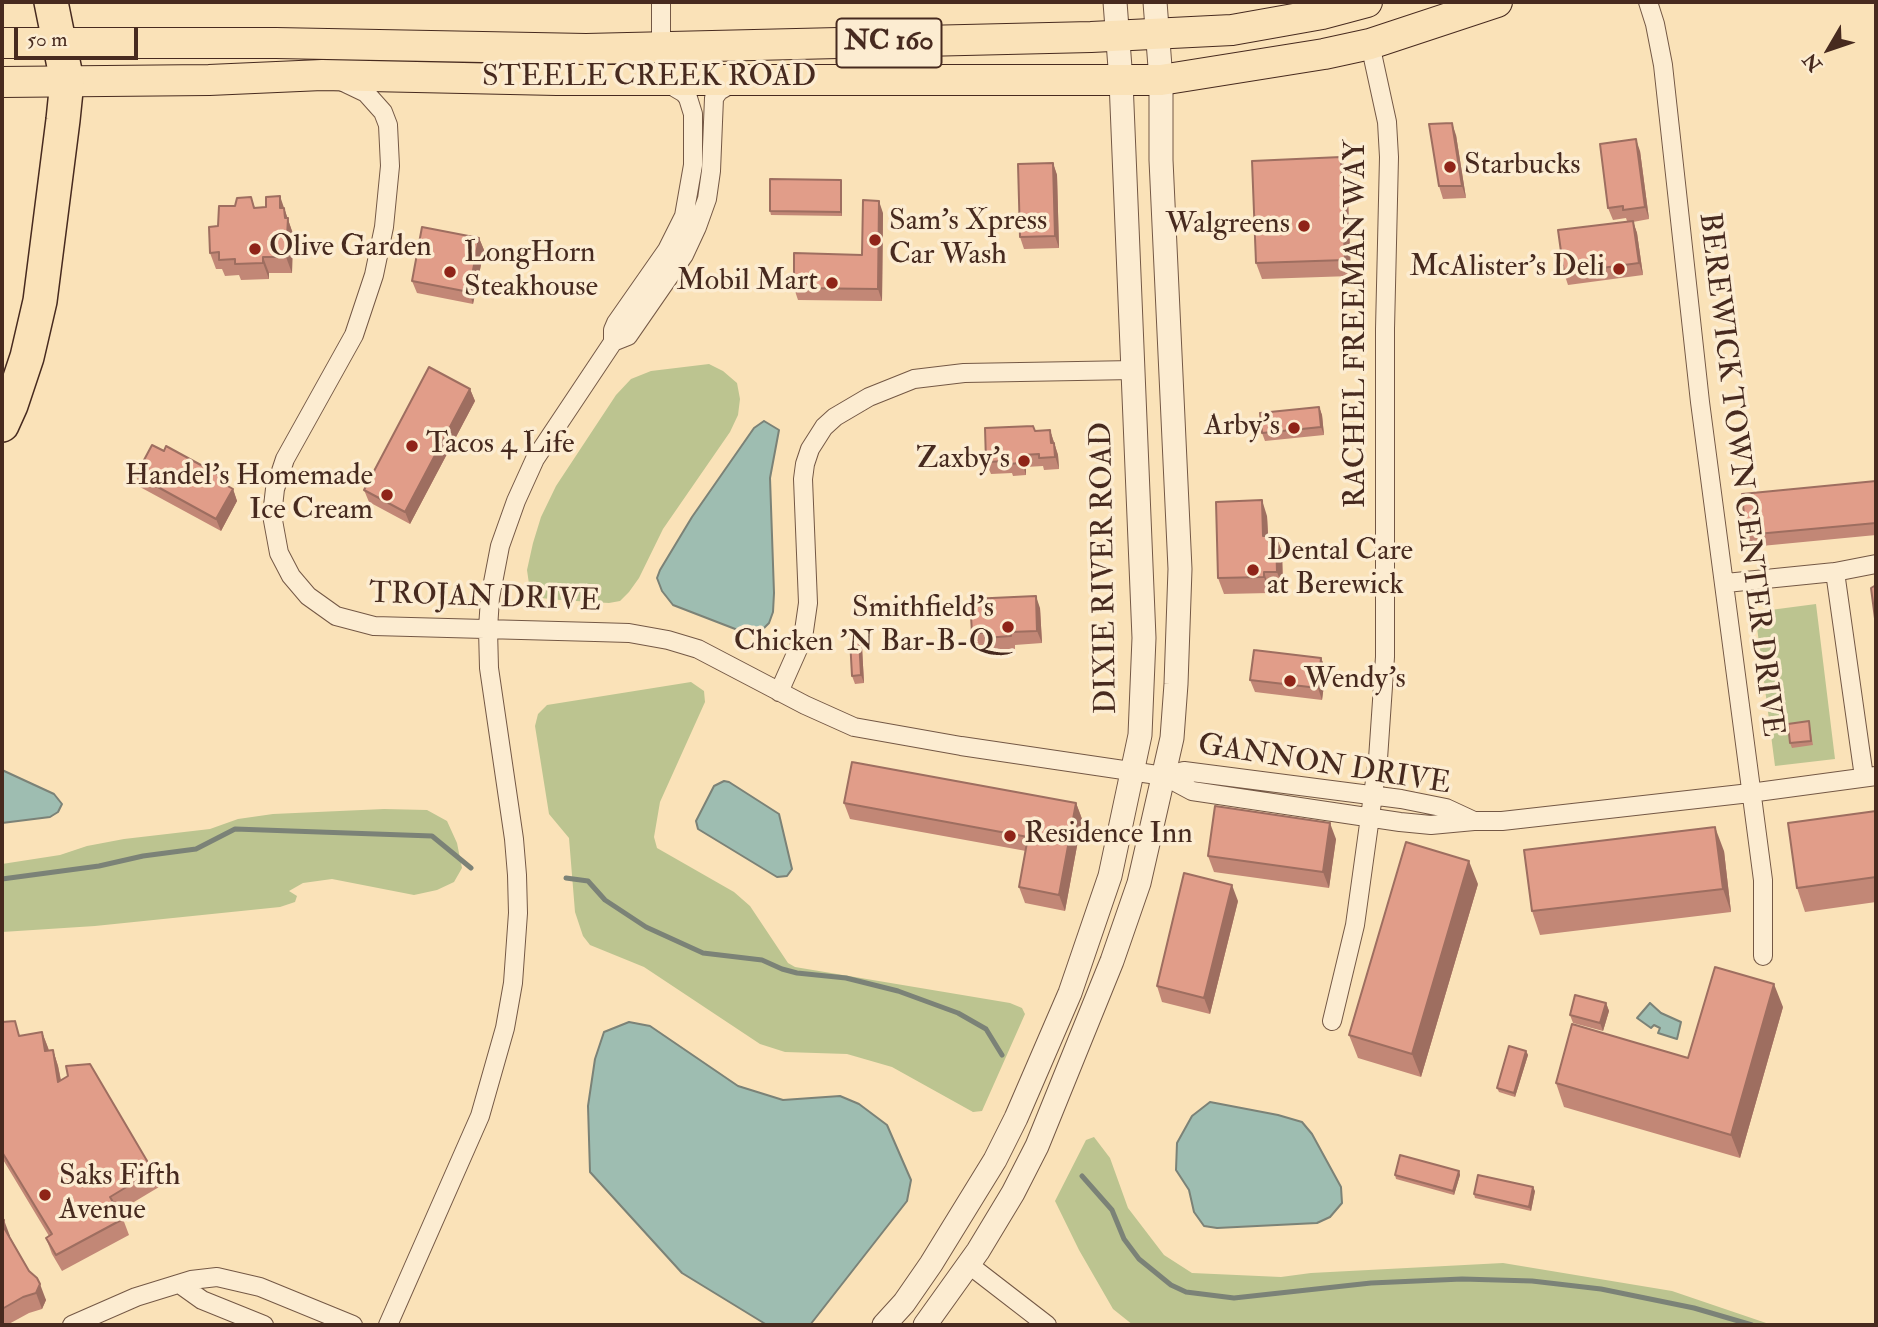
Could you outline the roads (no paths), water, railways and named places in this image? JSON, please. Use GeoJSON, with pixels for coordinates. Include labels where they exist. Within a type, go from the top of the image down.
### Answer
{"type":"FeatureCollection","features":[{"type":"Feature","properties":{"kind":"highway"},"geometry":{"type":"LineString","coordinates":[[2,425],[27,357],[40,301],[67,81],[51,2]]}},
{"type":"Feature","properties":{"kind":"main road","name":"STEELE CREEK ROAD"},"geometry":{"type":"LineString","coordinates":[[2,43],[276,43],[586,50],[1157,35],[1232,30],[1322,14],[1367,2]]}},
{"type":"Feature","properties":{"kind":"main road","name":"STEELE CREEK ROAD"},"geometry":{"type":"LineString","coordinates":[[2,82],[209,80],[322,75],[557,80],[1161,80],[1370,44],[1497,2]]}},
{"type":"Feature","properties":{"kind":"main road"},"geometry":{"type":"LineString","coordinates":[[557,80],[570,65],[656,62],[661,49]]}},
{"type":"Feature","properties":{"kind":"street"},"geometry":{"type":"LineString","coordinates":[[661,2],[661,49]]}},
{"type":"Feature","properties":{"kind":"street","name":"DIXIE RIVER ROAD"},"geometry":{"type":"LineString","coordinates":[[925,1325],[1013,1193],[1037,1146],[1107,974],[1139,883],[1150,774],[1140,735],[1144,638],[1121,81],[1115,2]]}},
{"type":"Feature","properties":{"kind":"street","name":"DIXIE RIVER ROAD"},"geometry":{"type":"LineString","coordinates":[[884,1325],[904,1303],[937,1254],[995,1160],[1016,1118],[1070,993],[1150,774],[1172,738],[1177,684],[1180,569],[1162,174],[1161,80],[1155,2]]}},
{"type":"Feature","properties":{"kind":"street","name":"BEREWICK TOWN CENTER DRIVE"},"geometry":{"type":"LineString","coordinates":[[1648,2],[1662,65],[1700,402],[1726,583],[1763,880],[1763,956]]}},
{"type":"Feature","properties":{"kind":"street","name":"RACHEL FREEMAN WAY"},"geometry":{"type":"LineString","coordinates":[[1332,1021],[1355,925],[1378,759],[1385,657],[1388,157],[1387,122],[1370,44]]}},
{"type":"Feature","properties":{"kind":"street","name":"TROJAN DRIVE"},"geometry":{"type":"LineString","coordinates":[[322,75],[366,93],[383,113],[388,125],[390,166],[384,228],[363,312],[354,335],[285,459],[277,480],[272,515],[275,540],[291,576],[321,607],[365,625],[618,633],[668,640],[698,649],[779,692],[854,726],[961,746],[1150,774]]}},
{"type":"Feature","properties":{"kind":"street"},"geometry":{"type":"LineString","coordinates":[[613,342],[616,323],[678,230],[690,190],[693,166],[691,107],[688,98],[678,88],[656,80]]}},
{"type":"Feature","properties":{"kind":"street"},"geometry":{"type":"LineString","coordinates":[[388,1325],[481,1116],[505,1028],[513,983],[518,913],[517,875],[514,839],[491,695],[488,629],[500,546],[522,486],[545,442],[613,342],[628,336],[690,243],[707,199],[714,98],[725,86],[738,81]]}},
{"type":"Feature","properties":{"kind":"street"},"geometry":{"type":"LineString","coordinates":[[779,692],[803,638],[808,603],[804,471],[810,449],[824,427],[835,417],[869,397],[914,379],[964,373],[1133,369]]}},
{"type":"Feature","properties":{"kind":"street"},"geometry":{"type":"LineString","coordinates":[[1726,583],[1835,572],[1876,564]]}},
{"type":"Feature","properties":{"kind":"street"},"geometry":{"type":"LineString","coordinates":[[1835,572],[1870,776]]}},
{"type":"Feature","properties":{"kind":"street","name":"GANNON DRIVE"},"geometry":{"type":"LineString","coordinates":[[1150,774],[1184,771],[1373,796],[1446,808],[1474,821]]}},
{"type":"Feature","properties":{"kind":"street","name":"GANNON DRIVE"},"geometry":{"type":"LineString","coordinates":[[1150,774],[1192,791],[1431,825],[1502,821],[1751,793],[1870,776]]}},
{"type":"Feature","properties":{"kind":"street"},"geometry":{"type":"LineString","coordinates":[[968,1264],[1047,1325]]}},
{"type":"Feature","properties":{"kind":"street"},"geometry":{"type":"LineString","coordinates":[[72,1325],[136,1297],[202,1278],[217,1277],[243,1282],[353,1325]]}},
{"type":"Feature","properties":{"kind":"street"},"geometry":{"type":"LineString","coordinates":[[181,1285],[202,1300],[264,1325]]}},
{"type":"Feature","properties":{"kind":"waterway"},"geometry":{"type":"LineString","coordinates":[[2,879],[196,849],[235,829],[432,836],[471,868]]}},
{"type":"Feature","properties":{"kind":"waterway"},"geometry":{"type":"LineString","coordinates":[[566,878],[588,881],[605,900],[646,927],[703,953],[762,960],[797,973],[846,978],[898,991],[958,1013],[986,1029],[1002,1055]]}},
{"type":"Feature","properties":{"kind":"waterway"},"geometry":{"type":"LineString","coordinates":[[1082,1176],[1112,1210],[1124,1239],[1139,1259],[1171,1285],[1186,1292],[1234,1298],[1371,1283],[1462,1279],[1532,1281],[1601,1289],[1694,1308],[1752,1325]]}},
{"type":"Feature","properties":{"kind":"place","name":"Starbucks"},"geometry":{"type":"Point","coordinates":[1450,167]}},
{"type":"Feature","properties":{"kind":"place","name":"Walgreens"},"geometry":{"type":"Point","coordinates":[1304,226]}},
{"type":"Feature","properties":{"kind":"place","name":"Sam's Xpress Car Wash"},"geometry":{"type":"Point","coordinates":[875,240]}},
{"type":"Feature","properties":{"kind":"place","name":"Olive Garden"},"geometry":{"type":"Point","coordinates":[255,249]}},
{"type":"Feature","properties":{"kind":"place","name":"McAlister's Deli"},"geometry":{"type":"Point","coordinates":[1619,269]}},
{"type":"Feature","properties":{"kind":"place","name":"LongHorn Steakhouse"},"geometry":{"type":"Point","coordinates":[450,272]}},
{"type":"Feature","properties":{"kind":"place","name":"Mobil Mart"},"geometry":{"type":"Point","coordinates":[832,283]}},
{"type":"Feature","properties":{"kind":"place","name":"Arby's"},"geometry":{"type":"Point","coordinates":[1294,428]}},
{"type":"Feature","properties":{"kind":"place","name":"Tacos 4 Life"},"geometry":{"type":"Point","coordinates":[412,446]}},
{"type":"Feature","properties":{"kind":"place","name":"Zaxby's"},"geometry":{"type":"Point","coordinates":[1024,461]}},
{"type":"Feature","properties":{"kind":"place","name":"Handel's Homemade Ice Cream"},"geometry":{"type":"Point","coordinates":[387,495]}},
{"type":"Feature","properties":{"kind":"place","name":"Dental Care at Berewick"},"geometry":{"type":"Point","coordinates":[1253,570]}},
{"type":"Feature","properties":{"kind":"place","name":"Smithfield's Chicken 'N Bar-B-Q"},"geometry":{"type":"Point","coordinates":[1008,627]}},
{"type":"Feature","properties":{"kind":"place","name":"Wendy's"},"geometry":{"type":"Point","coordinates":[1290,681]}},
{"type":"Feature","properties":{"kind":"place","name":"Residence Inn"},"geometry":{"type":"Point","coordinates":[1010,836]}},
{"type":"Feature","properties":{"kind":"place","name":"Saks Fifth Avenue"},"geometry":{"type":"Point","coordinates":[45,1195]}}]}
